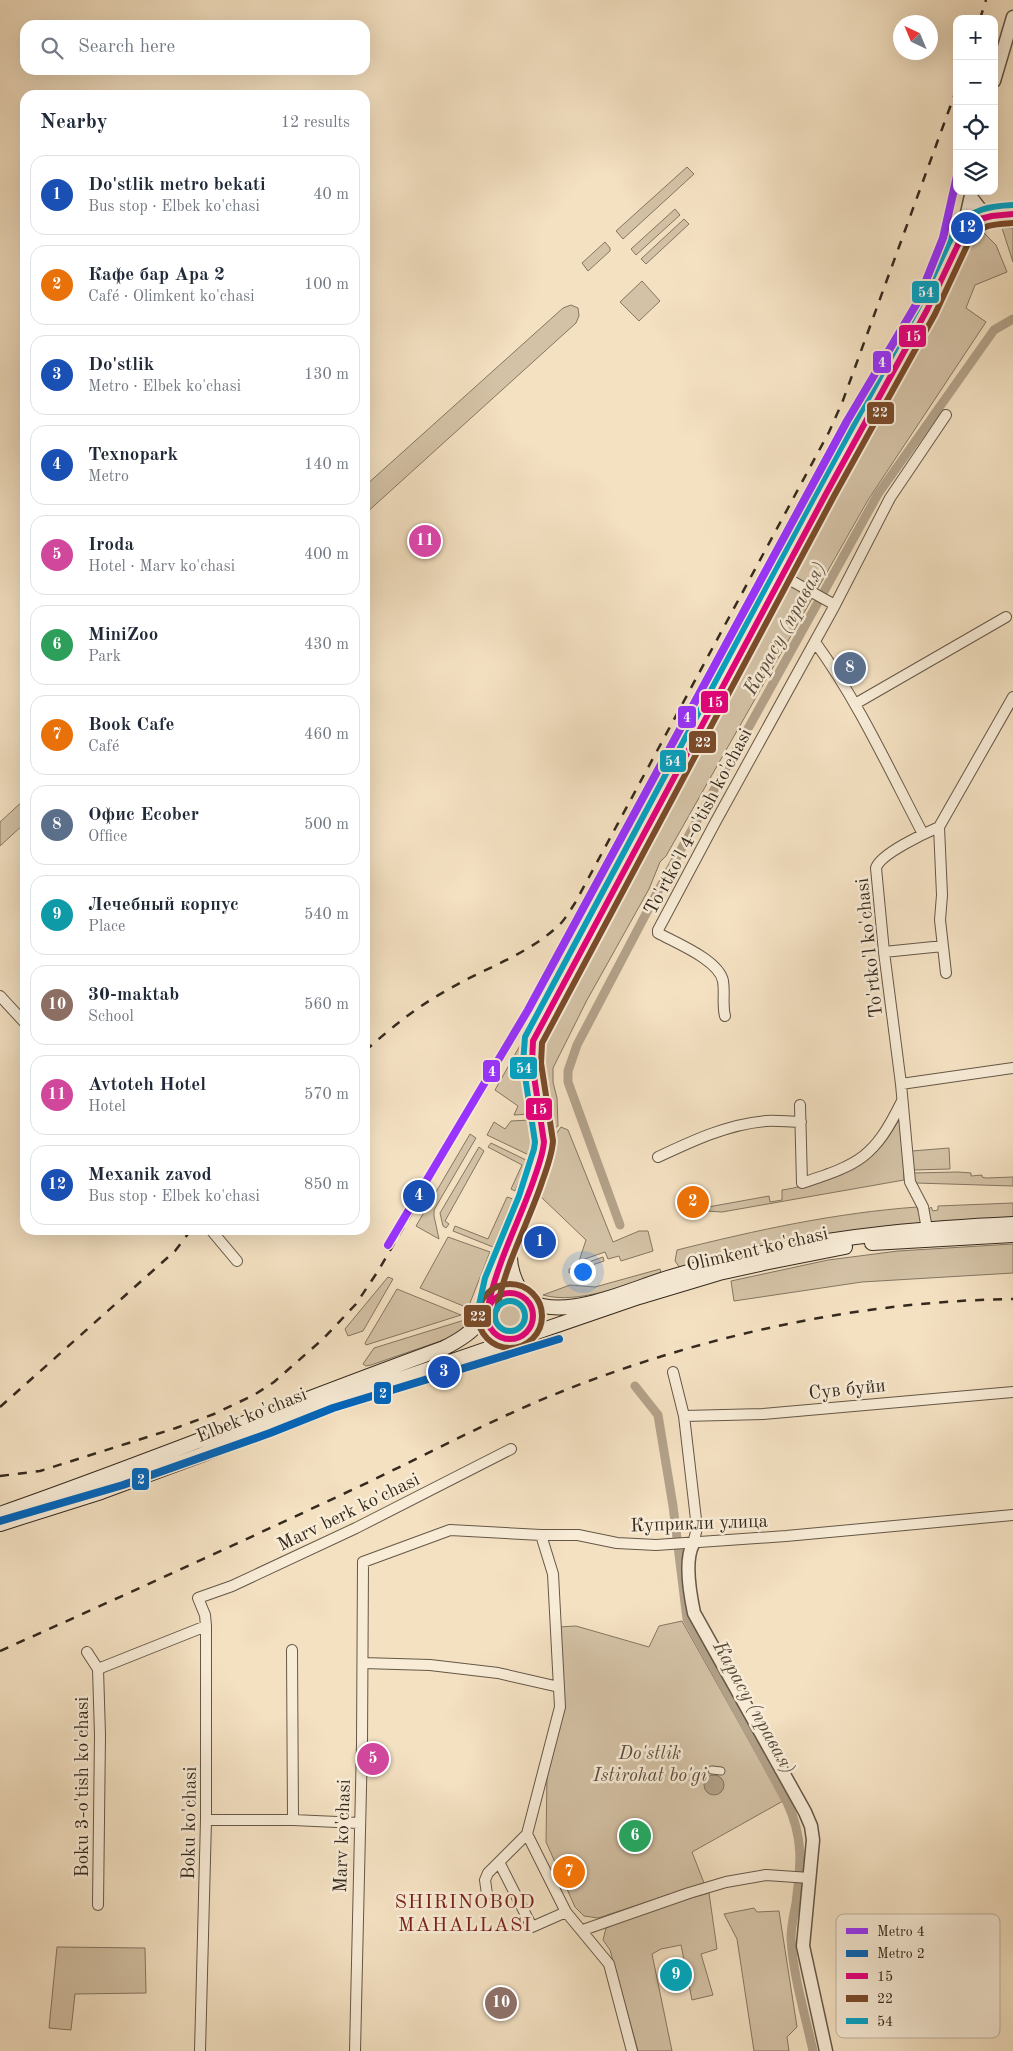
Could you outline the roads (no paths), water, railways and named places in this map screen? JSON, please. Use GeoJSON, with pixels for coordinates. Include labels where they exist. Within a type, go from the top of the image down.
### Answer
{"type":"FeatureCollection","features":[{"type":"Feature","properties":{"kind":"main road"},"geometry":{"type":"LineString","coordinates":[[991,215],[1013,214]]}},
{"type":"Feature","properties":{"kind":"main road","name":"Elbek ko'chasi"},"geometry":{"type":"LineString","coordinates":[[526,1299],[514,1278],[509,1258],[541,1159],[544,1142],[532,1063],[533,1041],[638,848],[781,576],[934,296],[962,236],[974,221],[991,215]]}},
{"type":"Feature","properties":{"kind":"main road","name":"Elbek ko'chasi"},"geometry":{"type":"LineString","coordinates":[[459,1340],[477,1316],[528,1198]]}},
{"type":"Feature","properties":{"kind":"main road","name":"Olimkent ko'chasi"},"geometry":{"type":"LineString","coordinates":[[526,1299],[544,1306],[576,1306],[612,1297],[716,1264],[852,1236],[1013,1224]]}},
{"type":"Feature","properties":{"kind":"main road","name":"Olimkent ko'chasi"},"geometry":{"type":"LineString","coordinates":[[517,1339],[676,1286],[764,1262],[854,1245],[889,1241],[1013,1235]]}},
{"type":"Feature","properties":{"kind":"main road","name":"Elbek ko'chasi"},"geometry":{"type":"LineString","coordinates":[[0,1514],[98,1480],[323,1392],[444,1348],[459,1340],[477,1325],[488,1307],[492,1281]]}},
{"type":"Feature","properties":{"kind":"main road"},"geometry":{"type":"LineString","coordinates":[[505,1293],[516,1294],[526,1299],[533,1311],[533,1321],[528,1331],[517,1339],[509,1340],[501,1338],[491,1330],[487,1319],[488,1307],[495,1298],[505,1293]]}},
{"type":"Feature","properties":{"kind":"main road","name":"Elbek ko'chasi"},"geometry":{"type":"LineString","coordinates":[[0,1524],[101,1492],[200,1455],[330,1402],[517,1339]]}},
{"type":"Feature","properties":{"kind":"street"},"geometry":{"type":"LineString","coordinates":[[998,68],[1013,17]]}},
{"type":"Feature","properties":{"kind":"street"},"geometry":{"type":"LineString","coordinates":[[972,195],[980,210],[991,215]]}},
{"type":"Feature","properties":{"kind":"street"},"geometry":{"type":"LineString","coordinates":[[962,236],[972,195]]}},
{"type":"Feature","properties":{"kind":"street","name":"To'rtko'l 4-o'tish ko'chasi"},"geometry":{"type":"LineString","coordinates":[[725,1016],[722,981],[719,971],[710,962],[658,933],[658,930],[835,605],[890,498],[946,415]]}},
{"type":"Feature","properties":{"kind":"street"},"geometry":{"type":"LineString","coordinates":[[781,576],[835,605]]}},
{"type":"Feature","properties":{"kind":"street"},"geometry":{"type":"LineString","coordinates":[[855,704],[1006,617]]}},
{"type":"Feature","properties":{"kind":"street"},"geometry":{"type":"LineString","coordinates":[[815,642],[835,669],[855,704],[923,834]]}},
{"type":"Feature","properties":{"kind":"street"},"geometry":{"type":"LineString","coordinates":[[946,973],[940,920],[942,895],[939,827],[1013,697]]}},
{"type":"Feature","properties":{"kind":"street","name":"To'rtko'l ko'chasi"},"geometry":{"type":"LineString","coordinates":[[927,1229],[923,1207],[910,1182],[903,1100],[884,952],[876,868],[877,864],[923,834],[939,827]]}},
{"type":"Feature","properties":{"kind":"street"},"geometry":{"type":"LineString","coordinates":[[884,952],[943,946]]}},
{"type":"Feature","properties":{"kind":"street"},"geometry":{"type":"LineString","coordinates":[[0,996],[20,1018]]}},
{"type":"Feature","properties":{"kind":"street"},"geometry":{"type":"LineString","coordinates":[[901,1084],[1013,1068]]}},
{"type":"Feature","properties":{"kind":"street"},"geometry":{"type":"LineString","coordinates":[[800,1105],[802,1183],[842,1170],[862,1159],[887,1131],[903,1100]]}},
{"type":"Feature","properties":{"kind":"street"},"geometry":{"type":"LineString","coordinates":[[658,1157],[690,1142],[732,1127],[766,1121],[801,1122]]}},
{"type":"Feature","properties":{"kind":"street"},"geometry":{"type":"LineString","coordinates":[[215,1235],[237,1261]]}},
{"type":"Feature","properties":{"kind":"street"},"geometry":{"type":"LineString","coordinates":[[673,1372],[684,1416],[697,1528],[689,1544],[691,1599],[694,1613],[808,1819],[813,1840],[808,1878],[804,1946],[826,2051]]}},
{"type":"Feature","properties":{"kind":"street","name":"Сув буйи"},"geometry":{"type":"LineString","coordinates":[[684,1416],[763,1414],[1013,1392]]}},
{"type":"Feature","properties":{"kind":"street","name":"Marv berk ko'chasi"},"geometry":{"type":"LineString","coordinates":[[198,1598],[232,1586],[356,1528],[511,1449]]}},
{"type":"Feature","properties":{"kind":"street","name":"Куприкли улица"},"geometry":{"type":"LineString","coordinates":[[363,1562],[450,1530],[578,1535],[627,1543],[656,1545],[689,1544],[1013,1515]]}},
{"type":"Feature","properties":{"kind":"street"},"geometry":{"type":"LineString","coordinates":[[487,1894],[486,1877],[527,1834],[560,1707],[553,1574],[541,1535]]}},
{"type":"Feature","properties":{"kind":"street","name":"Marv ko'chasi"},"geometry":{"type":"LineString","coordinates":[[355,2051],[363,1663],[363,1562]]}},
{"type":"Feature","properties":{"kind":"street","name":"Boku ko'chasi"},"geometry":{"type":"LineString","coordinates":[[198,1598],[206,1615],[206,1820],[200,2051]]}},
{"type":"Feature","properties":{"kind":"street"},"geometry":{"type":"LineString","coordinates":[[87,1652],[98,1668],[206,1626]]}},
{"type":"Feature","properties":{"kind":"street"},"geometry":{"type":"LineString","coordinates":[[292,1650],[292,1820]]}},
{"type":"Feature","properties":{"kind":"street"},"geometry":{"type":"LineString","coordinates":[[363,1663],[430,1665],[498,1673],[559,1687]]}},
{"type":"Feature","properties":{"kind":"street","name":"Boku 3-o'tish ko'chasi"},"geometry":{"type":"LineString","coordinates":[[98,1668],[100,1735],[98,1905]]}},
{"type":"Feature","properties":{"kind":"street"},"geometry":{"type":"LineString","coordinates":[[712,1770],[720,1771]]}},
{"type":"Feature","properties":{"kind":"street"},"geometry":{"type":"LineString","coordinates":[[206,1820],[292,1820],[359,1823]]}},
{"type":"Feature","properties":{"kind":"street"},"geometry":{"type":"LineString","coordinates":[[527,1834],[566,1912],[583,1930],[609,1964],[632,2051]]}},
{"type":"Feature","properties":{"kind":"street"},"geometry":{"type":"LineString","coordinates":[[499,1862],[532,1927],[566,1912]]}},
{"type":"Feature","properties":{"kind":"street"},"geometry":{"type":"LineString","coordinates":[[583,1930],[688,1893],[726,1882],[766,1875],[808,1878]]}},
{"type":"Feature","properties":{"kind":"waterway","name":"Карасу (правая)"},"geometry":{"type":"LineString","coordinates":[[620,1225],[568,1082],[568,1071],[577,1045],[658,891],[878,494],[994,330],[1013,319]]}},
{"type":"Feature","properties":{"kind":"waterway","name":"Карасу (правая)"},"geometry":{"type":"LineString","coordinates":[[635,1386],[658,1415],[673,1506],[687,1619],[787,1802],[796,1828],[799,1840],[800,1864],[792,1925],[792,1952],[813,2051]]}},
{"type":"Feature","properties":{"kind":"railway"},"geometry":{"type":"LineString","coordinates":[[981,15],[986,0]]}},
{"type":"Feature","properties":{"kind":"railway"},"geometry":{"type":"LineString","coordinates":[[370,1047],[417,1009],[439,995],[509,959],[550,933],[562,922],[575,903],[829,432],[842,403],[953,99]]}},
{"type":"Feature","properties":{"kind":"railway"},"geometry":{"type":"LineString","coordinates":[[0,1476],[40,1471],[176,1428],[214,1414],[254,1395],[274,1382],[323,1339],[356,1304],[378,1271],[453,1143]]}},
{"type":"Feature","properties":{"kind":"railway"},"geometry":{"type":"LineString","coordinates":[[0,1407],[175,1251],[187,1235]]}},
{"type":"Feature","properties":{"kind":"railway"},"geometry":{"type":"LineString","coordinates":[[0,1651],[299,1515],[507,1415],[617,1371],[671,1353],[727,1338],[841,1314],[898,1306],[1013,1299]]}},
{"type":"Feature","properties":{"kind":"metro line","name":"4"},"geometry":{"type":"LineString","coordinates":[[388,1245],[528,1010],[847,421],[917,303],[943,238],[953,194]]}},
{"type":"Feature","properties":{"kind":"metro line","name":"2"},"geometry":{"type":"LineString","coordinates":[[0,1521],[123,1485],[270,1433],[333,1408],[559,1339]]}},
{"type":"Feature","properties":{"kind":"place","name":"Mexanik zavod"},"geometry":{"type":"Point","coordinates":[967,228]}},
{"type":"Feature","properties":{"kind":"place","name":"Avtoteh Hotel"},"geometry":{"type":"Point","coordinates":[425,541]}},
{"type":"Feature","properties":{"kind":"place","name":"Офис Ecober"},"geometry":{"type":"Point","coordinates":[850,668]}},
{"type":"Feature","properties":{"kind":"place","name":"Texnopark"},"geometry":{"type":"Point","coordinates":[419,1196]}},
{"type":"Feature","properties":{"kind":"place","name":"Кафе бар Ара 2"},"geometry":{"type":"Point","coordinates":[693,1202]}},
{"type":"Feature","properties":{"kind":"place","name":"Do'stlik metro bekati"},"geometry":{"type":"Point","coordinates":[540,1242]}},
{"type":"Feature","properties":{"kind":"place","name":"Do'stlik"},"geometry":{"type":"Point","coordinates":[444,1372]}},
{"type":"Feature","properties":{"kind":"place","name":"Iroda"},"geometry":{"type":"Point","coordinates":[373,1759]}},
{"type":"Feature","properties":{"kind":"place","name":"MiniZoo"},"geometry":{"type":"Point","coordinates":[635,1836]}},
{"type":"Feature","properties":{"kind":"place","name":"Book Cafe"},"geometry":{"type":"Point","coordinates":[569,1872]}},
{"type":"Feature","properties":{"kind":"place","name":"Лечебный корпус"},"geometry":{"type":"Point","coordinates":[676,1975]}},
{"type":"Feature","properties":{"kind":"place","name":"30-maktab"},"geometry":{"type":"Point","coordinates":[501,2003]}},
{"type":"Feature","properties":{"kind":"district","name":"SHIRINOBOD MAHALLASI"},"geometry":{"type":"Point","coordinates":[465,1912]}},
{"type":"Feature","properties":{"kind":"park label","name":"Do'stlik Istirohat bo'gi"},"geometry":{"type":"Point","coordinates":[650,1763]}}]}
